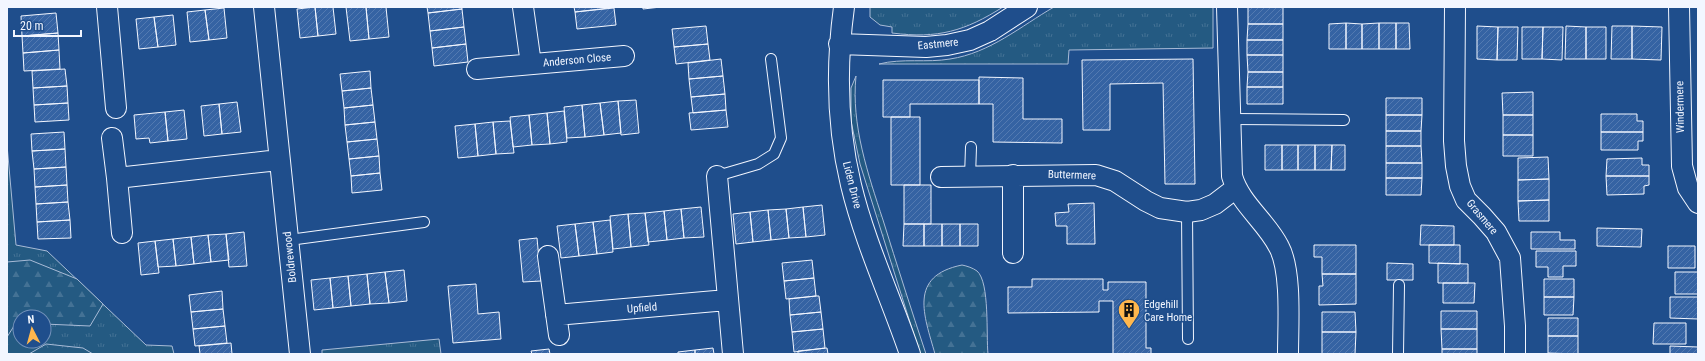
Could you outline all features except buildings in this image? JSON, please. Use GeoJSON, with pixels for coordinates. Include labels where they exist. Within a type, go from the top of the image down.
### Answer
{"type":"FeatureCollection","features":[{"type":"Feature","properties":{"kind":"street"},"geometry":{"type":"LineString","coordinates":[[107,7],[116,108]]}},
{"type":"Feature","properties":{"kind":"street","name":"Boldrewood"},"geometry":{"type":"LineString","coordinates":[[264,7],[300,354]]}},
{"type":"Feature","properties":{"kind":"street","name":"Anderson Close"},"geometry":{"type":"LineString","coordinates":[[523,7],[531,64]]}},
{"type":"Feature","properties":{"kind":"street","name":"Liden Drive"},"geometry":{"type":"LineString","coordinates":[[844,7],[839,44],[840,122],[851,186],[910,354]]}},
{"type":"Feature","properties":{"kind":"street","name":"Eastmere"},"geometry":{"type":"LineString","coordinates":[[839,44],[926,48],[947,45],[970,40],[990,31],[1027,7]]}},
{"type":"Feature","properties":{"kind":"street"},"geometry":{"type":"LineString","coordinates":[[1227,7],[1230,164],[1236,188],[1273,237],[1283,256],[1287,274],[1288,354]]}},
{"type":"Feature","properties":{"kind":"street","name":"Grasmere"},"geometry":{"type":"LineString","coordinates":[[1455,7],[1454,141],[1456,166],[1460,186],[1466,200],[1496,232],[1510,258],[1515,326],[1515,354]]}},
{"type":"Feature","properties":{"kind":"street","name":"Windermere"},"geometry":{"type":"LineString","coordinates":[[1679,7],[1682,166],[1688,188],[1698,203]]}},
{"type":"Feature","properties":{"kind":"street","name":"Anderson Close"},"geometry":{"type":"LineString","coordinates":[[476,69],[624,56]]}},
{"type":"Feature","properties":{"kind":"street"},"geometry":{"type":"LineString","coordinates":[[112,138],[122,233]]}},
{"type":"Feature","properties":{"kind":"street"},"geometry":{"type":"LineString","coordinates":[[117,178],[279,160]]}},
{"type":"Feature","properties":{"kind":"street","name":"Buttermere"},"geometry":{"type":"LineString","coordinates":[[942,177],[1096,175],[1115,181],[1146,201],[1160,208],[1187,212],[1201,210],[1215,204],[1236,188]]}},
{"type":"Feature","properties":{"kind":"street"},"geometry":{"type":"LineString","coordinates":[[717,176],[733,354]]}},
{"type":"Feature","properties":{"kind":"street"},"geometry":{"type":"LineString","coordinates":[[1013,176],[1013,253]]}},
{"type":"Feature","properties":{"kind":"street"},"geometry":{"type":"LineString","coordinates":[[548,256],[558,335]]}},
{"type":"Feature","properties":{"kind":"street","name":"Upfield"},"geometry":{"type":"LineString","coordinates":[[556,315],[728,300]]}},
{"type":"Feature","properties":{"kind":"lane"},"geometry":{"type":"LineString","coordinates":[[717,176],[758,164],[774,154],[781,138],[771,59]]}},
{"type":"Feature","properties":{"kind":"lane"},"geometry":{"type":"LineString","coordinates":[[1230,120],[1344,120]]}},
{"type":"Feature","properties":{"kind":"lane"},"geometry":{"type":"LineString","coordinates":[[970,177],[971,147]]}},
{"type":"Feature","properties":{"kind":"lane"},"geometry":{"type":"LineString","coordinates":[[1187,212],[1188,339]]}},
{"type":"Feature","properties":{"kind":"lane"},"geometry":{"type":"LineString","coordinates":[[289,240],[424,222]]}},
{"type":"Feature","properties":{"kind":"lane"},"geometry":{"type":"LineString","coordinates":[[1398,354],[1399,285]]}},
{"type":"Feature","properties":{"kind":"green space"},"geometry":{"type":"Polygon","coordinates":[[[870,7],[1003,7],[976,22],[950,31],[937,34],[908,35],[892,33],[892,27],[880,25],[870,17],[870,7]]]}},
{"type":"Feature","properties":{"kind":"green space"},"geometry":{"type":"Polygon","coordinates":[[[1054,7],[1213,7],[1213,48],[1069,50],[1068,64],[879,64],[897,61],[941,60],[965,56],[1005,38],[1054,7]]]}},
{"type":"Feature","properties":{"kind":"green space"},"geometry":{"type":"Polygon","coordinates":[[[856,76],[856,113],[862,149],[926,354],[920,354],[860,164],[851,121],[851,88],[856,76]]]}},
{"type":"Feature","properties":{"kind":"green space"},"geometry":{"type":"Polygon","coordinates":[[[7,145],[16,245],[47,251],[146,345],[172,346],[174,354],[7,354],[7,145]]]}},
{"type":"Feature","properties":{"kind":"green space"},"geometry":{"type":"Polygon","coordinates":[[[30,260],[77,279],[103,304],[90,326],[52,324],[52,309],[12,309],[12,329],[7,337],[7,262],[30,260]]]}},
{"type":"Feature","properties":{"kind":"green space"},"geometry":{"type":"Polygon","coordinates":[[[962,265],[977,271],[984,286],[987,310],[988,354],[935,354],[924,312],[924,299],[927,288],[933,278],[945,270],[962,265]]]}},
{"type":"Feature","properties":{"kind":"green space"},"geometry":{"type":"Polygon","coordinates":[[[439,339],[441,354],[322,354],[322,350],[439,339]]]}},
{"type":"Feature","properties":{"kind":"green space"},"geometry":{"type":"Polygon","coordinates":[[[52,345],[83,348],[93,354],[29,354],[38,349],[52,349],[52,345]]]}},
{"type":"Feature","properties":{"kind":"place","name":"Edgehill Care Home"},"geometry":{"type":"Point","coordinates":[1129,330]}}]}
